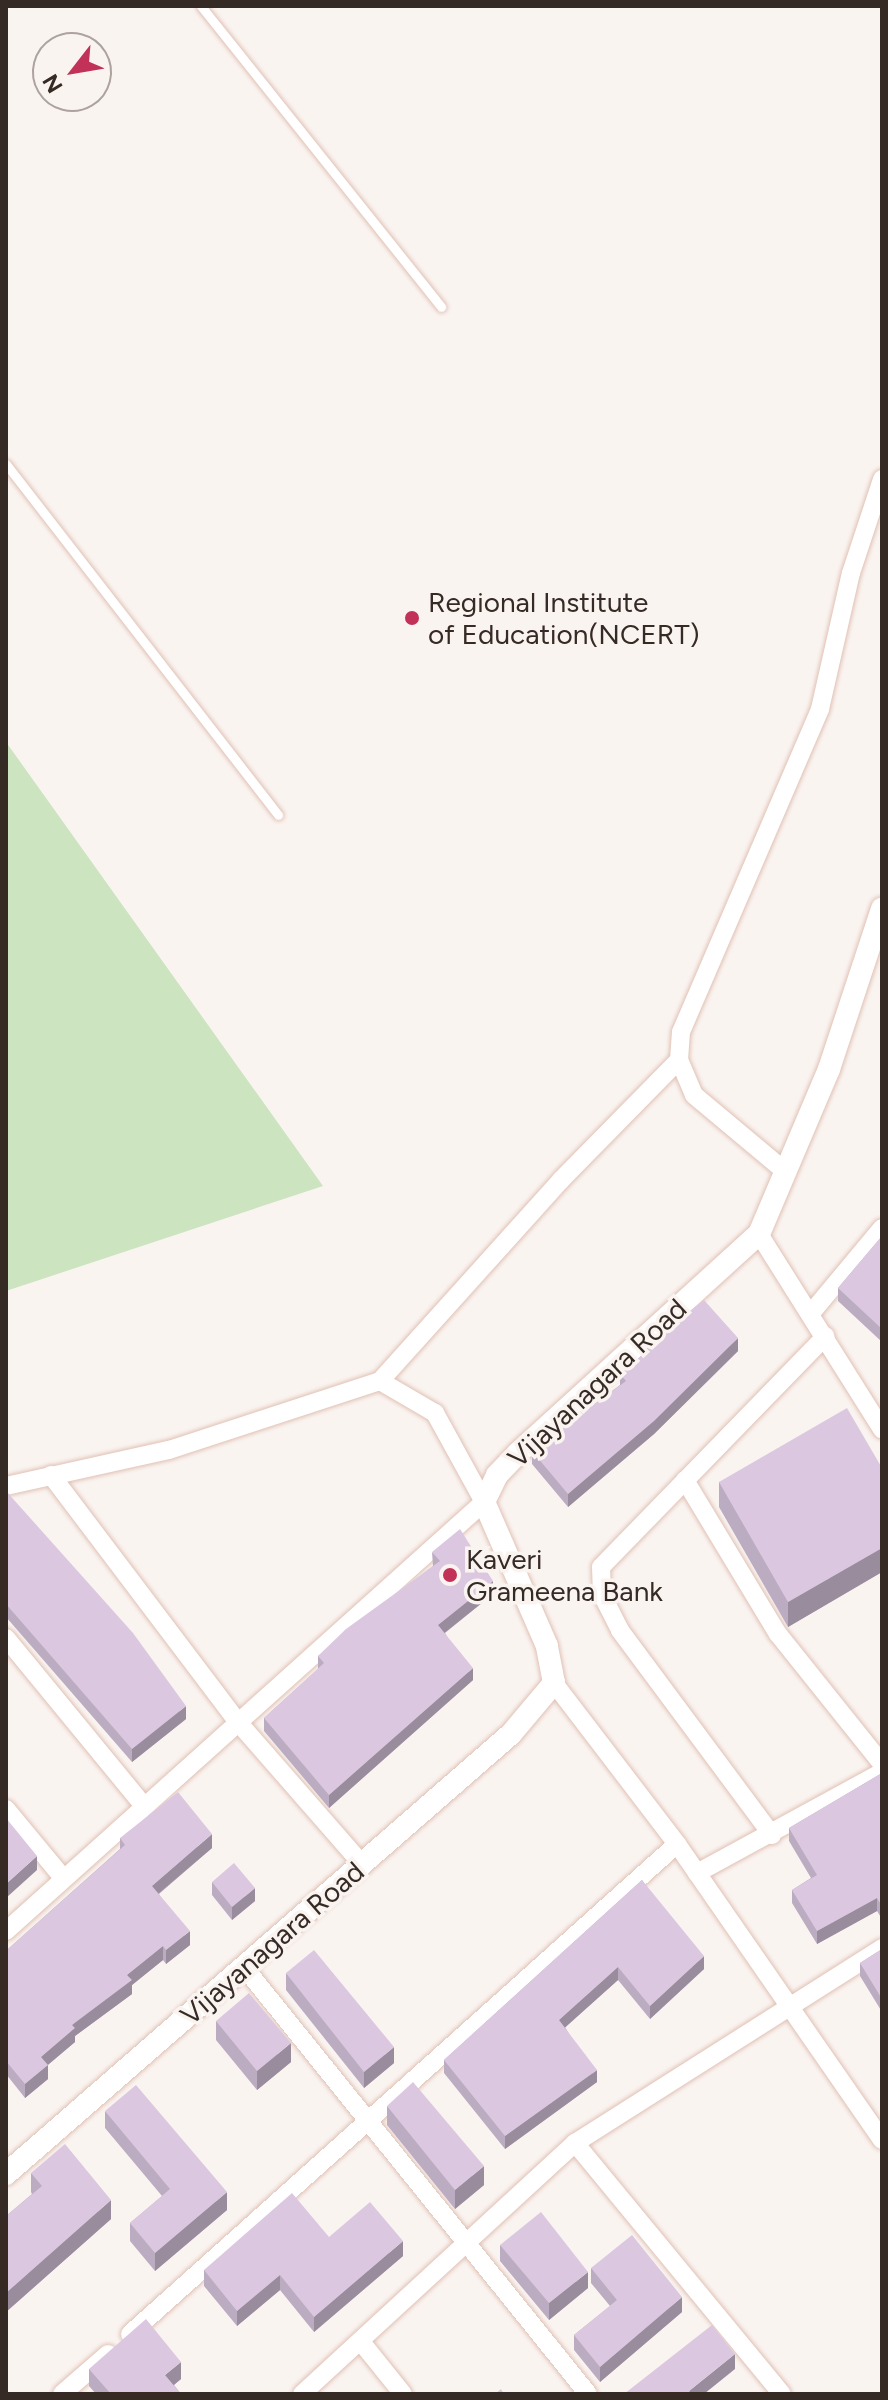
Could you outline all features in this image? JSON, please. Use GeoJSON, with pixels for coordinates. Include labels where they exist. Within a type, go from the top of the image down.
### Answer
{"type":"FeatureCollection","features":[{"type":"Feature","properties":{"kind":"street"},"geometry":{"type":"LineString","coordinates":[[786,1172],[694,1095],[679,1060],[681,1032],[820,709],[847,587],[882,479]]}},
{"type":"Feature","properties":{"kind":"street","name":"Vijayanagara Road"},"geometry":{"type":"LineString","coordinates":[[484,1502],[497,1475],[518,1453],[759,1234],[829,1069],[882,909]]}},
{"type":"Feature","properties":{"kind":"street"},"geometry":{"type":"LineString","coordinates":[[6,1486],[169,1450],[380,1381],[561,1180],[679,1060]]}},
{"type":"Feature","properties":{"kind":"street"},"geometry":{"type":"LineString","coordinates":[[812,1312],[882,1228]]}},
{"type":"Feature","properties":{"kind":"street"},"geometry":{"type":"LineString","coordinates":[[759,1234],[812,1312],[882,1429]]}},
{"type":"Feature","properties":{"kind":"street"},"geometry":{"type":"LineString","coordinates":[[772,1835],[663,1694],[602,1595],[601,1567],[826,1336]]}},
{"type":"Feature","properties":{"kind":"street"},"geometry":{"type":"LineString","coordinates":[[380,1381],[435,1413],[484,1502],[547,1646],[554,1683],[677,1844],[882,2140]]}},
{"type":"Feature","properties":{"kind":"street"},"geometry":{"type":"LineString","coordinates":[[51,1475],[238,1722],[362,1864]]}},
{"type":"Feature","properties":{"kind":"street"},"geometry":{"type":"LineString","coordinates":[[685,1480],[778,1634],[882,1764]]}},
{"type":"Feature","properties":{"kind":"street"},"geometry":{"type":"LineString","coordinates":[[6,1931],[484,1502]]}},
{"type":"Feature","properties":{"kind":"street"},"geometry":{"type":"LineString","coordinates":[[6,1638],[144,1806]]}},
{"type":"Feature","properties":{"kind":"street","name":"Vijayanagara Road"},"geometry":{"type":"LineString","coordinates":[[6,2174],[511,1734],[554,1683]]}},
{"type":"Feature","properties":{"kind":"street"},"geometry":{"type":"LineString","coordinates":[[697,1873],[772,1835],[882,1772]]}},
{"type":"Feature","properties":{"kind":"street"},"geometry":{"type":"LineString","coordinates":[[6,1809],[63,1878]]}},
{"type":"Feature","properties":{"kind":"street"},"geometry":{"type":"LineString","coordinates":[[62,2394],[372,2122],[677,1844]]}},
{"type":"Feature","properties":{"kind":"street"},"geometry":{"type":"LineString","coordinates":[[302,2394],[362,2343],[575,2143],[787,2005],[882,1948]]}},
{"type":"Feature","properties":{"kind":"street"},"geometry":{"type":"LineString","coordinates":[[244,1967],[372,2122],[465,2244],[588,2394]]}},
{"type":"Feature","properties":{"kind":"street"},"geometry":{"type":"LineString","coordinates":[[575,2143],[782,2394]]}},
{"type":"Feature","properties":{"kind":"street"},"geometry":{"type":"LineString","coordinates":[[362,2343],[403,2394]]}},
{"type":"Feature","properties":{"kind":"lane"},"geometry":{"type":"LineString","coordinates":[[201,6],[441,307]]}},
{"type":"Feature","properties":{"kind":"lane"},"geometry":{"type":"LineString","coordinates":[[6,464],[278,815]]}},
{"type":"Feature","properties":{"kind":"green space"},"geometry":{"type":"Polygon","coordinates":[[[6,742],[323,1186],[6,1291],[6,742]]]}},
{"type":"Feature","properties":{"kind":"building"},"geometry":{"type":"Polygon","coordinates":[[[882,1236],[882,1329],[838,1288],[882,1236]]]}},
{"type":"Feature","properties":{"kind":"building"},"geometry":{"type":"Polygon","coordinates":[[[704,1300],[738,1338],[654,1421],[568,1494],[532,1451],[626,1381],[620,1374],[649,1349],[646,1345],[704,1300]]]}},
{"type":"Feature","properties":{"kind":"building"},"geometry":{"type":"Polygon","coordinates":[[[847,1408],[882,1468],[882,1548],[788,1602],[719,1482],[847,1408]]]}},
{"type":"Feature","properties":{"kind":"building"},"geometry":{"type":"Polygon","coordinates":[[[6,1491],[133,1633],[186,1706],[132,1749],[6,1604],[6,1491]]]}},
{"type":"Feature","properties":{"kind":"building"},"geometry":{"type":"Polygon","coordinates":[[[460,1529],[493,1581],[438,1625],[473,1668],[329,1795],[264,1718],[324,1663],[318,1656],[346,1629],[440,1561],[432,1552],[460,1529]]]}},
{"type":"Feature","properties":{"kind":"building"},"geometry":{"type":"Polygon","coordinates":[[[882,1773],[882,1906],[877,1898],[817,1931],[792,1890],[817,1875],[789,1828],[882,1773]]]}},
{"type":"Feature","properties":{"kind":"building"},"geometry":{"type":"Polygon","coordinates":[[[178,1792],[212,1834],[152,1886],[190,1931],[166,1950],[163,1946],[127,1975],[132,1980],[72,2025],[75,2028],[41,2057],[48,2065],[25,2084],[6,2061],[6,1947],[8,1949],[125,1845],[120,1838],[178,1792]]]}},
{"type":"Feature","properties":{"kind":"building"},"geometry":{"type":"Polygon","coordinates":[[[6,1818],[37,1856],[6,1884],[6,1818]]]}},
{"type":"Feature","properties":{"kind":"building"},"geometry":{"type":"Polygon","coordinates":[[[234,1863],[255,1888],[232,1907],[212,1882],[234,1863]]]}},
{"type":"Feature","properties":{"kind":"building"},"geometry":{"type":"Polygon","coordinates":[[[642,1880],[704,1956],[650,2006],[618,1967],[559,2020],[597,2070],[505,2136],[444,2060],[642,1880]]]}},
{"type":"Feature","properties":{"kind":"building"},"geometry":{"type":"Polygon","coordinates":[[[882,1949],[882,1999],[860,1963],[882,1949]]]}},
{"type":"Feature","properties":{"kind":"building"},"geometry":{"type":"Polygon","coordinates":[[[314,1950],[394,2047],[364,2072],[286,1973],[314,1950]]]}},
{"type":"Feature","properties":{"kind":"building"},"geometry":{"type":"Polygon","coordinates":[[[249,1993],[291,2043],[257,2071],[216,2021],[249,1993]]]}},
{"type":"Feature","properties":{"kind":"building"},"geometry":{"type":"Polygon","coordinates":[[[413,2082],[484,2166],[455,2190],[387,2106],[413,2082]]]}},
{"type":"Feature","properties":{"kind":"building"},"geometry":{"type":"Polygon","coordinates":[[[136,2085],[227,2192],[155,2253],[130,2223],[170,2189],[105,2111],[136,2085]]]}},
{"type":"Feature","properties":{"kind":"building"},"geometry":{"type":"Polygon","coordinates":[[[65,2144],[111,2200],[6,2293],[6,2216],[42,2186],[31,2173],[65,2144]]]}},
{"type":"Feature","properties":{"kind":"building"},"geometry":{"type":"Polygon","coordinates":[[[292,2193],[329,2237],[370,2202],[403,2241],[314,2317],[280,2275],[237,2311],[204,2270],[292,2193]]]}},
{"type":"Feature","properties":{"kind":"building"},"geometry":{"type":"Polygon","coordinates":[[[541,2212],[588,2272],[549,2303],[500,2245],[541,2212]]]}},
{"type":"Feature","properties":{"kind":"building"},"geometry":{"type":"Polygon","coordinates":[[[632,2235],[682,2297],[600,2367],[574,2335],[617,2300],[591,2268],[632,2235]]]}},
{"type":"Feature","properties":{"kind":"building"},"geometry":{"type":"Polygon","coordinates":[[[146,2319],[181,2362],[165,2375],[181,2394],[111,2394],[89,2369],[146,2319]]]}},
{"type":"Feature","properties":{"kind":"building"},"geometry":{"type":"Polygon","coordinates":[[[712,2325],[735,2354],[689,2391],[692,2394],[624,2394],[712,2325]]]}},
{"type":"Feature","properties":{"kind":"place","name":"Regional Institute of Education(NCERT)"},"geometry":{"type":"Point","coordinates":[412,618]}},
{"type":"Feature","properties":{"kind":"place","name":"Kaveri Grameena Bank"},"geometry":{"type":"Point","coordinates":[450,1575]}}]}
